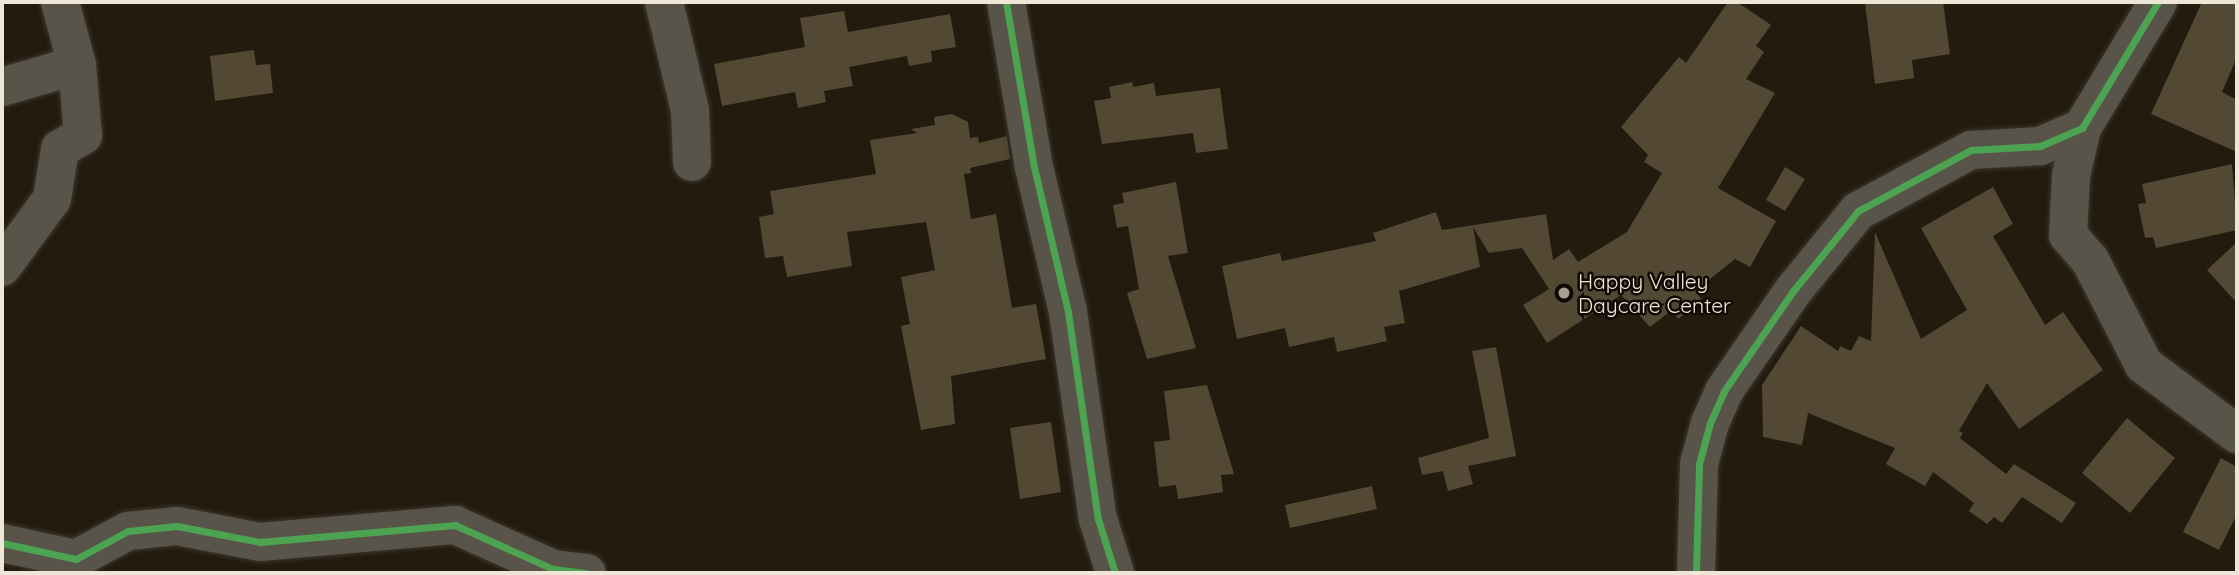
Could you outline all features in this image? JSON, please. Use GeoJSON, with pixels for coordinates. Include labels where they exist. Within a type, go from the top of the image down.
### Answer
{"type":"FeatureCollection","features":[{"type":"Feature","properties":{"kind":"street"},"geometry":{"type":"LineString","coordinates":[[2,267],[52,199],[60,149],[83,135],[77,65],[60,2]]}},
{"type":"Feature","properties":{"kind":"street"},"geometry":{"type":"LineString","coordinates":[[664,2],[690,110],[692,162]]}},
{"type":"Feature","properties":{"kind":"street"},"geometry":{"type":"LineString","coordinates":[[1006,2],[1034,167],[1068,312],[1098,519],[1115,573]]}},
{"type":"Feature","properties":{"kind":"street"},"geometry":{"type":"LineString","coordinates":[[2158,2],[2082,128],[2071,176],[2068,235],[2091,260],[2144,365],[2237,434]]}},
{"type":"Feature","properties":{"kind":"street"},"geometry":{"type":"LineString","coordinates":[[2,87],[77,65]]}},
{"type":"Feature","properties":{"kind":"street"},"geometry":{"type":"LineString","coordinates":[[1696,573],[1694,518],[1699,464],[1724,391],[1793,291],[1858,211],[1971,150],[2040,146],[2082,128]]}},
{"type":"Feature","properties":{"kind":"street"},"geometry":{"type":"LineString","coordinates":[[2,542],[76,559],[128,531],[177,526],[260,542],[455,526],[554,569],[587,573]]}},
{"type":"Feature","properties":{"kind":"building"},"geometry":{"type":"Polygon","coordinates":[[[1728,2],[1737,2],[1771,25],[1756,46],[1764,52],[1746,79],[1775,93],[1718,188],[1776,221],[1750,267],[1735,259],[1695,291],[1702,300],[1678,319],[1672,310],[1650,327],[1621,295],[1547,343],[1523,305],[1549,289],[1522,248],[1489,253],[1473,227],[1480,267],[1399,291],[1405,323],[1384,327],[1387,341],[1337,352],[1334,337],[1289,347],[1285,328],[1237,339],[1222,266],[1280,253],[1282,261],[1376,241],[1373,233],[1436,212],[1442,230],[1546,214],[1553,260],[1569,249],[1578,262],[1627,232],[1662,173],[1644,162],[1648,155],[1621,127],[1679,57],[1686,63],[1728,2]]]}},
{"type":"Feature","properties":{"kind":"building"},"geometry":{"type":"Polygon","coordinates":[[[1943,2],[1950,54],[1912,60],[1914,78],[1875,84],[1865,3],[1943,2]]]}},
{"type":"Feature","properties":{"kind":"building"},"geometry":{"type":"Polygon","coordinates":[[[2202,2],[2237,2],[2237,57],[2222,92],[2237,100],[2237,152],[2151,114],[2202,2]]]}},
{"type":"Feature","properties":{"kind":"building"},"geometry":{"type":"Polygon","coordinates":[[[844,11],[848,32],[950,14],[956,47],[931,51],[932,62],[909,66],[907,56],[849,67],[853,86],[824,91],[826,102],[798,108],[795,92],[722,106],[714,64],[805,47],[800,18],[844,11]]]}},
{"type":"Feature","properties":{"kind":"building"},"geometry":{"type":"Polygon","coordinates":[[[254,50],[256,65],[270,64],[273,93],[215,101],[210,56],[254,50]]]}},
{"type":"Feature","properties":{"kind":"building"},"geometry":{"type":"Polygon","coordinates":[[[1132,82],[1133,87],[1154,83],[1156,96],[1220,88],[1228,149],[1196,153],[1193,133],[1102,144],[1094,101],[1111,98],[1109,87],[1132,82]]]}},
{"type":"Feature","properties":{"kind":"building"},"geometry":{"type":"Polygon","coordinates":[[[952,114],[968,122],[970,138],[978,137],[979,143],[1007,136],[1010,159],[970,168],[971,173],[964,174],[971,219],[996,214],[1012,308],[1036,304],[1046,359],[951,376],[955,424],[921,430],[901,326],[910,324],[901,277],[935,270],[926,222],[847,232],[852,266],[787,277],[783,256],[765,258],[759,217],[774,214],[770,191],[876,174],[870,140],[917,133],[911,129],[935,125],[934,117],[952,114]]]}},
{"type":"Feature","properties":{"kind":"building"},"geometry":{"type":"Polygon","coordinates":[[[2232,164],[2237,230],[2156,248],[2153,237],[2145,238],[2138,204],[2146,203],[2142,184],[2232,164]]]}},
{"type":"Feature","properties":{"kind":"building"},"geometry":{"type":"Polygon","coordinates":[[[1785,167],[1805,179],[1785,211],[1766,200],[1785,167]]]}},
{"type":"Feature","properties":{"kind":"building"},"geometry":{"type":"Polygon","coordinates":[[[1176,182],[1188,253],[1168,256],[1196,348],[1147,359],[1127,293],[1139,289],[1128,226],[1117,228],[1113,205],[1124,203],[1122,193],[1176,182]]]}},
{"type":"Feature","properties":{"kind":"building"},"geometry":{"type":"Polygon","coordinates":[[[1993,187],[2013,224],[1993,236],[2045,325],[2063,312],[2103,370],[2019,429],[1987,383],[1959,431],[1963,433],[1960,438],[2006,474],[2014,464],[2076,503],[2062,523],[2022,497],[2002,523],[1994,517],[1987,524],[1969,511],[1974,503],[1933,472],[1925,486],[1886,464],[1895,448],[1808,413],[1802,445],[1763,437],[1762,385],[1801,326],[1838,351],[1840,346],[1851,351],[1859,336],[1871,341],[1875,232],[1921,339],[1967,310],[1921,228],[1993,187]]]}},
{"type":"Feature","properties":{"kind":"building"},"geometry":{"type":"Polygon","coordinates":[[[2237,242],[2237,303],[2207,270],[2237,242]]]}},
{"type":"Feature","properties":{"kind":"building"},"geometry":{"type":"Polygon","coordinates":[[[1496,347],[1516,456],[1468,466],[1473,484],[1448,491],[1443,471],[1422,475],[1418,458],[1489,438],[1472,351],[1496,347]]]}},
{"type":"Feature","properties":{"kind":"building"},"geometry":{"type":"Polygon","coordinates":[[[1207,385],[1234,474],[1221,475],[1223,492],[1178,499],[1176,485],[1159,487],[1154,442],[1170,440],[1164,391],[1207,385]]]}},
{"type":"Feature","properties":{"kind":"building"},"geometry":{"type":"Polygon","coordinates":[[[2127,418],[2175,458],[2130,513],[2082,473],[2127,418]]]}},
{"type":"Feature","properties":{"kind":"building"},"geometry":{"type":"Polygon","coordinates":[[[1051,422],[1061,492],[1020,499],[1010,428],[1051,422]]]}},
{"type":"Feature","properties":{"kind":"building"},"geometry":{"type":"Polygon","coordinates":[[[2221,458],[2237,467],[2237,514],[2219,550],[2183,532],[2221,458]]]}},
{"type":"Feature","properties":{"kind":"building"},"geometry":{"type":"Polygon","coordinates":[[[1372,486],[1377,509],[1290,528],[1285,505],[1372,486]]]}},
{"type":"Feature","properties":{"kind":"cycle path"},"geometry":{"type":"LineString","coordinates":[[1006,2],[1034,167],[1068,312],[1098,519],[1115,573]]}},
{"type":"Feature","properties":{"kind":"cycle path"},"geometry":{"type":"LineString","coordinates":[[1696,573],[1699,464],[1710,423],[1724,391],[1793,291],[1858,211],[1971,150],[2040,146],[2082,128],[2158,2]]}},
{"type":"Feature","properties":{"kind":"cycle path"},"geometry":{"type":"LineString","coordinates":[[2,543],[76,559],[128,531],[177,526],[260,542],[455,525],[553,569],[587,573]]}},
{"type":"Feature","properties":{"kind":"place","name":"Happy Valley Daycare Center"},"geometry":{"type":"Point","coordinates":[1564,293]}}]}
